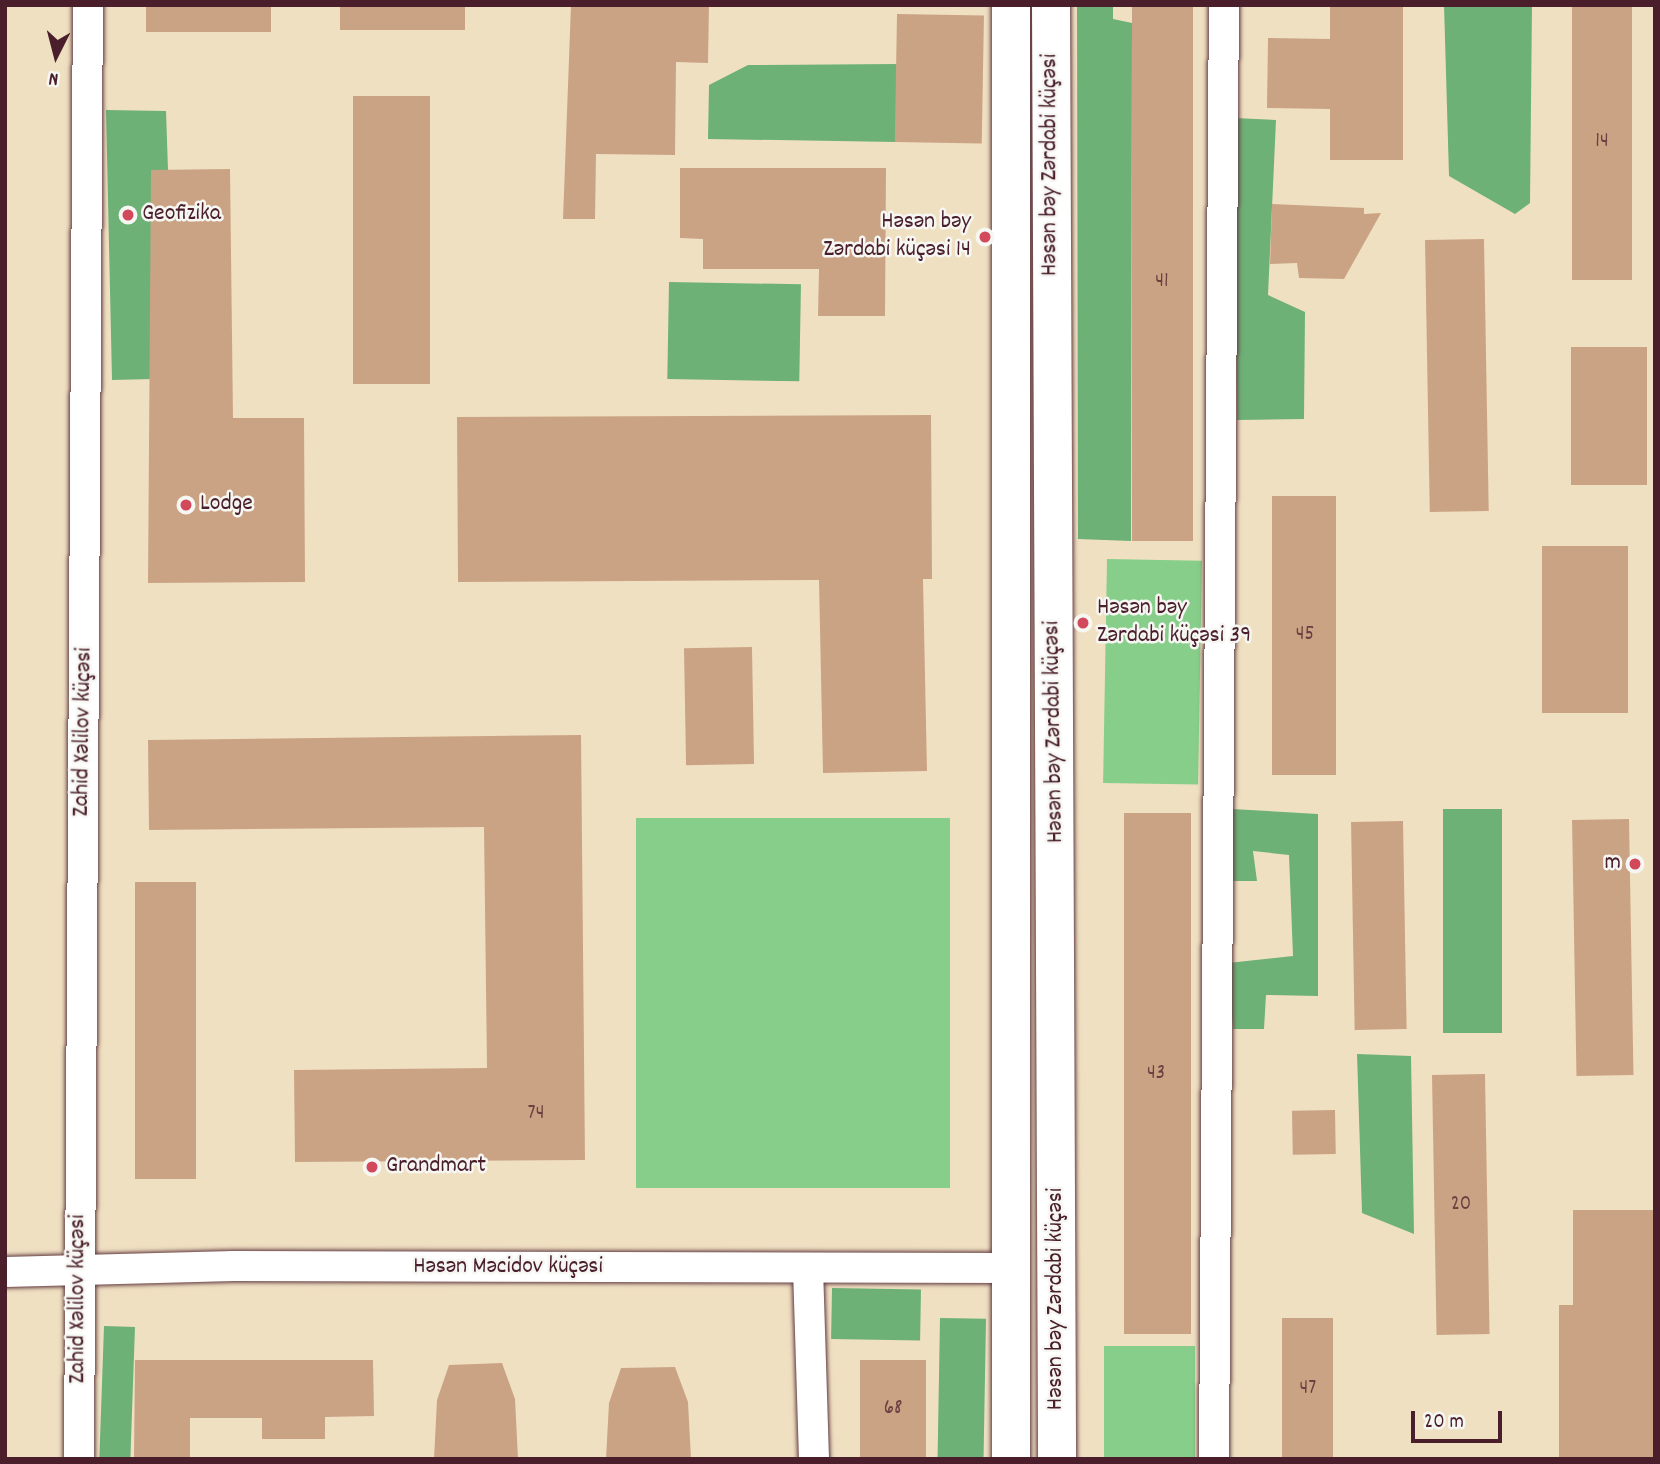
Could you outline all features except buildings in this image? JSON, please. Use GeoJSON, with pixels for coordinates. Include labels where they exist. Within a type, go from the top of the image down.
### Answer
{"type":"FeatureCollection","features":[{"type":"Feature","properties":{"kind":"main road","name":"Həsən bəy Zərdabi küçəsi"},"geometry":{"type":"LineString","coordinates":[[1011,5],[1011,1459]]}},
{"type":"Feature","properties":{"kind":"main road","name":"Həsən bəy Zərdabi küçəsi"},"geometry":{"type":"LineString","coordinates":[[1051,5],[1057,1459]]}},
{"type":"Feature","properties":{"kind":"street","name":"Zahid Xəlilov küçəsi"},"geometry":{"type":"LineString","coordinates":[[79,1459],[78,1271],[88,5]]}},
{"type":"Feature","properties":{"kind":"street"},"geometry":{"type":"LineString","coordinates":[[1214,1459],[1224,5]]}},
{"type":"Feature","properties":{"kind":"street"},"geometry":{"type":"LineString","coordinates":[[808,1268],[814,1459]]}},
{"type":"Feature","properties":{"kind":"street","name":"Həsən Məcidov küçəsi"},"geometry":{"type":"LineString","coordinates":[[5,1272],[1011,1268]]}},
{"type":"Feature","properties":{"kind":"green space"},"geometry":{"type":"Polygon","coordinates":[[[1077,5],[1113,5],[1113,19],[1132,23],[1131,541],[1078,539],[1077,5]]]}},
{"type":"Feature","properties":{"kind":"green space"},"geometry":{"type":"Polygon","coordinates":[[[1444,5],[1532,5],[1530,203],[1515,214],[1449,176],[1444,5]]]}},
{"type":"Feature","properties":{"kind":"green space"},"geometry":{"type":"Polygon","coordinates":[[[897,64],[896,142],[708,139],[709,85],[748,65],[897,64]]]}},
{"type":"Feature","properties":{"kind":"green space"},"geometry":{"type":"Polygon","coordinates":[[[106,110],[166,111],[168,170],[151,170],[153,379],[112,380],[106,110]]]}},
{"type":"Feature","properties":{"kind":"green space"},"geometry":{"type":"Polygon","coordinates":[[[1235,118],[1276,120],[1268,295],[1305,312],[1304,419],[1237,420],[1235,118]]]}},
{"type":"Feature","properties":{"kind":"green space"},"geometry":{"type":"Polygon","coordinates":[[[669,282],[801,284],[799,381],[667,379],[669,282]]]}},
{"type":"Feature","properties":{"kind":"green space"},"geometry":{"type":"Polygon","coordinates":[[[1107,559],[1202,561],[1198,785],[1103,783],[1107,559]]]}},
{"type":"Feature","properties":{"kind":"green space"},"geometry":{"type":"Polygon","coordinates":[[[1232,809],[1318,814],[1318,996],[1266,995],[1264,1029],[1233,1029],[1228,963],[1293,956],[1289,855],[1253,851],[1257,881],[1229,881],[1232,809]]]}},
{"type":"Feature","properties":{"kind":"green space"},"geometry":{"type":"Polygon","coordinates":[[[1443,809],[1502,809],[1502,1033],[1443,1033],[1443,809]]]}},
{"type":"Feature","properties":{"kind":"green space"},"geometry":{"type":"Polygon","coordinates":[[[636,818],[950,818],[950,1188],[636,1188],[636,818]]]}},
{"type":"Feature","properties":{"kind":"green space"},"geometry":{"type":"Polygon","coordinates":[[[1357,1054],[1411,1056],[1414,1234],[1362,1213],[1357,1054]]]}},
{"type":"Feature","properties":{"kind":"green space"},"geometry":{"type":"Polygon","coordinates":[[[832,1288],[921,1290],[920,1341],[831,1339],[832,1288]]]}},
{"type":"Feature","properties":{"kind":"green space"},"geometry":{"type":"Polygon","coordinates":[[[940,1318],[986,1319],[984,1459],[938,1459],[940,1318]]]}},
{"type":"Feature","properties":{"kind":"green space"},"geometry":{"type":"Polygon","coordinates":[[[104,1326],[135,1327],[130,1459],[99,1459],[104,1326]]]}},
{"type":"Feature","properties":{"kind":"green space"},"geometry":{"type":"Polygon","coordinates":[[[1104,1346],[1195,1346],[1195,1459],[1104,1459],[1104,1346]]]}},
{"type":"Feature","properties":{"kind":"place","name":"Geofizika"},"geometry":{"type":"Point","coordinates":[128,215]}},
{"type":"Feature","properties":{"kind":"place","name":"Həsən bəy Zərdabi küçəsi 14"},"geometry":{"type":"Point","coordinates":[985,237]}},
{"type":"Feature","properties":{"kind":"place","name":"Lodge"},"geometry":{"type":"Point","coordinates":[186,505]}},
{"type":"Feature","properties":{"kind":"place","name":"Həsən bəy Zərdabi küçəsi 39"},"geometry":{"type":"Point","coordinates":[1083,623]}},
{"type":"Feature","properties":{"kind":"place","name":"m"},"geometry":{"type":"Point","coordinates":[1635,864]}},
{"type":"Feature","properties":{"kind":"place","name":"Grandmart"},"geometry":{"type":"Point","coordinates":[372,1167]}}]}
